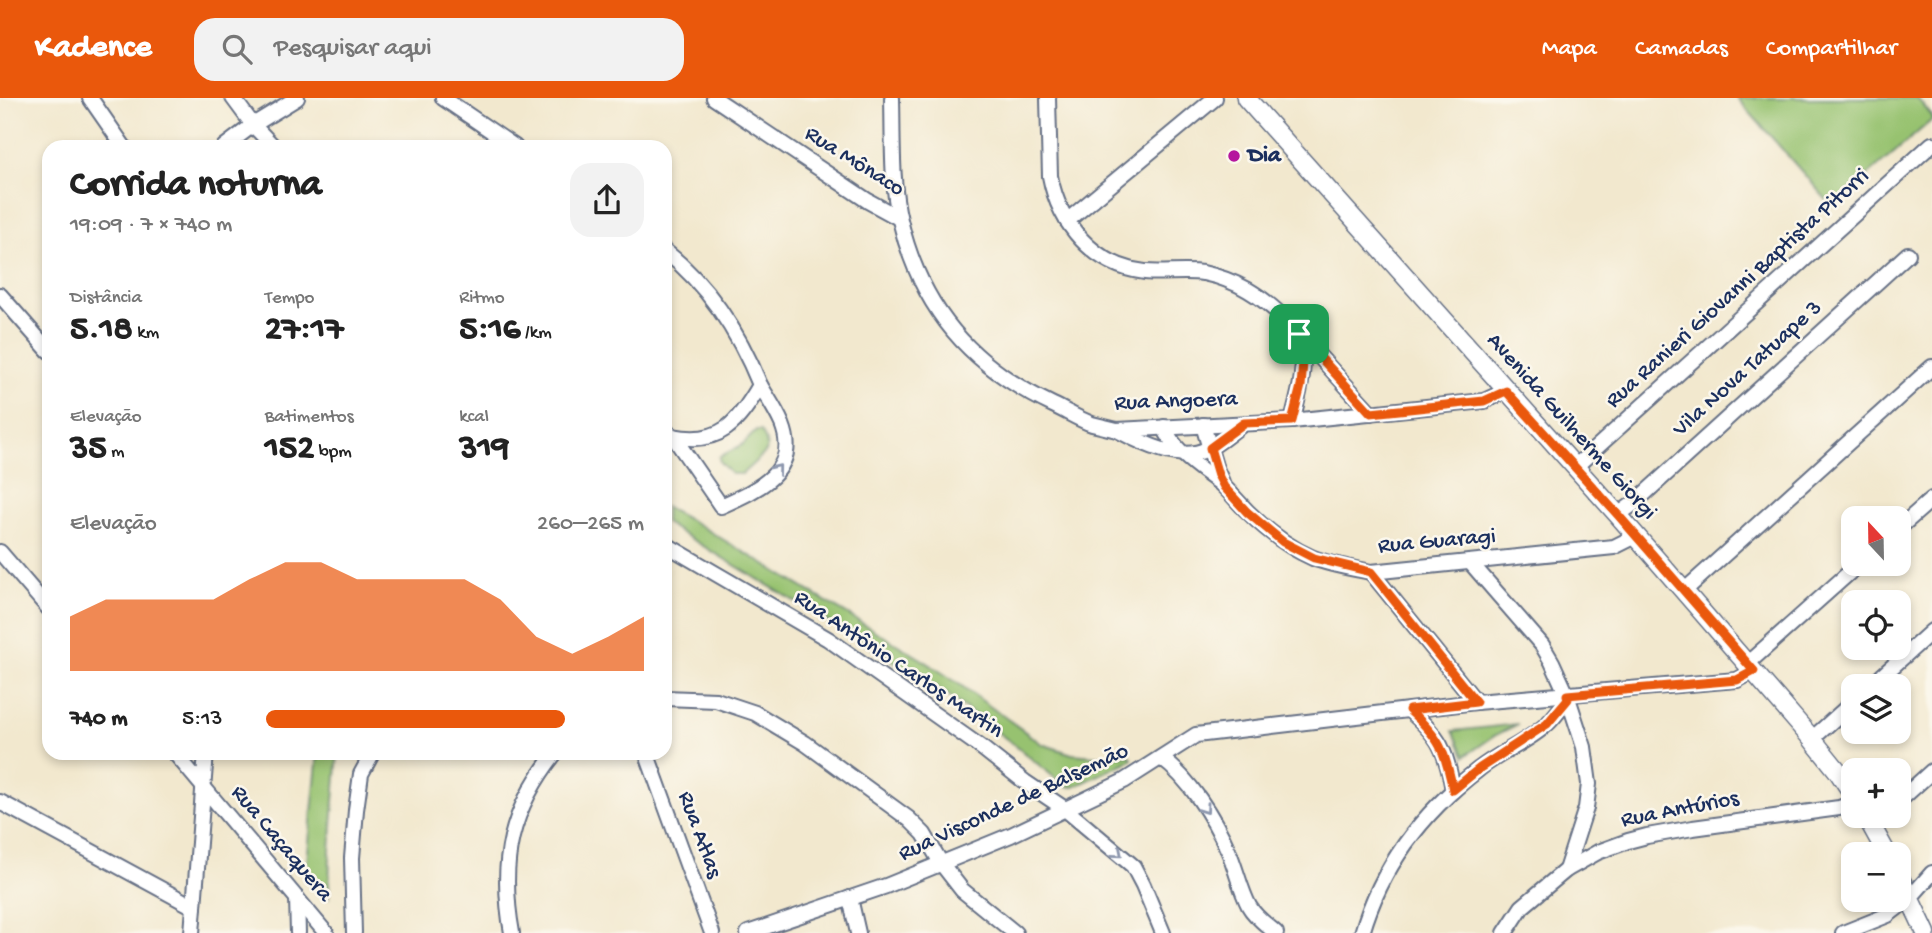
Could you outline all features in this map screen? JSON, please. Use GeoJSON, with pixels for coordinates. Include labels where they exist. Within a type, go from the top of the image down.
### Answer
{"type":"FeatureCollection","features":[{"type":"Feature","properties":{"kind":"street"},"geometry":{"type":"LineString","coordinates":[[90,98],[119,140]]}},
{"type":"Feature","properties":{"kind":"street"},"geometry":{"type":"LineString","coordinates":[[233,98],[267,140]]}},
{"type":"Feature","properties":{"kind":"street"},"geometry":{"type":"LineString","coordinates":[[233,140],[297,98]]}},
{"type":"Feature","properties":{"kind":"street"},"geometry":{"type":"LineString","coordinates":[[443,98],[505,140]]}},
{"type":"Feature","properties":{"kind":"street","name":"Rua Mônaco"},"geometry":{"type":"LineString","coordinates":[[714,98],[868,201],[899,218]]}},
{"type":"Feature","properties":{"kind":"street","name":"Rua Angoera"},"geometry":{"type":"LineString","coordinates":[[892,98],[899,218],[913,261],[930,300],[946,324],[967,346],[1009,382],[1090,423],[1117,430],[1292,421],[1484,401],[1506,391]]}},
{"type":"Feature","properties":{"kind":"street"},"geometry":{"type":"LineString","coordinates":[[1048,98],[1050,176],[1056,200],[1079,239],[1112,262],[1144,272],[1200,273],[1244,287],[1265,302],[1299,334],[1371,413]]}},
{"type":"Feature","properties":{"kind":"street"},"geometry":{"type":"LineString","coordinates":[[1067,221],[1215,98]]}},
{"type":"Feature","properties":{"kind":"street","name":"Avenida Guilherme Giorgi"},"geometry":{"type":"LineString","coordinates":[[1246,98],[1618,515],[1841,776]]}},
{"type":"Feature","properties":{"kind":"street","name":"Rua Ranieri Giovanni Baptista Pitorri"},"geometry":{"type":"LineString","coordinates":[[1575,467],[1932,144]]}},
{"type":"Feature","properties":{"kind":"street","name":"Vila Nova Tatuape 3"},"geometry":{"type":"LineString","coordinates":[[1618,515],[1908,254]]}},
{"type":"Feature","properties":{"kind":"street"},"geometry":{"type":"LineString","coordinates":[[672,257],[694,277],[729,321],[782,424],[788,454],[769,479],[749,493],[721,506],[672,437]]}},
{"type":"Feature","properties":{"kind":"street"},"geometry":{"type":"LineString","coordinates":[[0,295],[42,343]]}},
{"type":"Feature","properties":{"kind":"street"},"geometry":{"type":"LineString","coordinates":[[1292,421],[1301,386],[1303,363],[1299,334]]}},
{"type":"Feature","properties":{"kind":"street"},"geometry":{"type":"LineString","coordinates":[[1684,591],[1932,367]]}},
{"type":"Feature","properties":{"kind":"street"},"geometry":{"type":"LineString","coordinates":[[672,434],[690,439],[703,439],[716,434],[738,417],[760,385]]}},
{"type":"Feature","properties":{"kind":"street"},"geometry":{"type":"LineString","coordinates":[[1117,430],[1148,446],[1182,453],[1200,452],[1210,448],[1244,423]]}},
{"type":"Feature","properties":{"kind":"street","name":"Rua Guaragi"},"geometry":{"type":"LineString","coordinates":[[1203,425],[1224,487]]}},
{"type":"Feature","properties":{"kind":"street","name":"Rua Guaragi"},"geometry":{"type":"LineString","coordinates":[[1164,427],[1168,438],[1182,453],[1224,487],[1247,512],[1283,542],[1314,558],[1371,572],[1614,547],[1636,536]]}},
{"type":"Feature","properties":{"kind":"street"},"geometry":{"type":"LineString","coordinates":[[1911,517],[1932,499]]}},
{"type":"Feature","properties":{"kind":"street","name":"Rua Antônio Carlos Martin"},"geometry":{"type":"LineString","coordinates":[[672,548],[828,639],[1065,809],[1133,866],[1163,933]]}},
{"type":"Feature","properties":{"kind":"street"},"geometry":{"type":"LineString","coordinates":[[0,552],[42,601]]}},
{"type":"Feature","properties":{"kind":"street"},"geometry":{"type":"LineString","coordinates":[[1471,562],[1542,645],[1567,697],[1577,728],[1587,763],[1589,784],[1586,808],[1566,870]]}},
{"type":"Feature","properties":{"kind":"street"},"geometry":{"type":"LineString","coordinates":[[1371,572],[1476,702]]}},
{"type":"Feature","properties":{"kind":"street"},"geometry":{"type":"LineString","coordinates":[[1751,668],[1847,576]]}},
{"type":"Feature","properties":{"kind":"street"},"geometry":{"type":"LineString","coordinates":[[1884,674],[1932,631]]}},
{"type":"Feature","properties":{"kind":"street","name":"Rua Visconde de Balsemão"},"geometry":{"type":"LineString","coordinates":[[748,933],[886,886],[1011,835],[1124,782],[1188,739],[1206,733],[1476,702],[1567,697],[1737,680],[1751,668]]}},
{"type":"Feature","properties":{"kind":"street"},"geometry":{"type":"LineString","coordinates":[[1362,933],[1378,886],[1404,844],[1427,816],[1480,768],[1547,724],[1567,697]]}},
{"type":"Feature","properties":{"kind":"street"},"geometry":{"type":"LineString","coordinates":[[672,698],[716,700],[755,713],[805,743],[909,819],[924,834],[941,863],[962,890],[1015,933]]}},
{"type":"Feature","properties":{"kind":"street"},"geometry":{"type":"LineString","coordinates":[[1409,710],[1437,738],[1450,772],[1453,790]]}},
{"type":"Feature","properties":{"kind":"street"},"geometry":{"type":"LineString","coordinates":[[1812,739],[1841,713]]}},
{"type":"Feature","properties":{"kind":"street"},"geometry":{"type":"LineString","coordinates":[[1547,724],[1563,723],[1577,728]]}},
{"type":"Feature","properties":{"kind":"street"},"geometry":{"type":"LineString","coordinates":[[1161,758],[1179,773],[1214,821],[1250,907],[1276,933]]}},
{"type":"Feature","properties":{"kind":"street","name":"Rua Caçaquera"},"geometry":{"type":"LineString","coordinates":[[181,760],[326,933]]}},
{"type":"Feature","properties":{"kind":"street"},"geometry":{"type":"LineString","coordinates":[[192,933],[206,760]]}},
{"type":"Feature","properties":{"kind":"street"},"geometry":{"type":"LineString","coordinates":[[354,933],[352,858],[361,760]]}},
{"type":"Feature","properties":{"kind":"street"},"geometry":{"type":"LineString","coordinates":[[360,774],[368,760]]}},
{"type":"Feature","properties":{"kind":"street"},"geometry":{"type":"LineString","coordinates":[[512,933],[507,874],[512,832],[529,790],[550,760]]}},
{"type":"Feature","properties":{"kind":"street","name":"Rua Atlas"},"geometry":{"type":"LineString","coordinates":[[649,760],[712,933]]}},
{"type":"Feature","properties":{"kind":"street"},"geometry":{"type":"LineString","coordinates":[[1911,790],[1932,771]]}},
{"type":"Feature","properties":{"kind":"street"},"geometry":{"type":"LineString","coordinates":[[0,802],[194,907]]}},
{"type":"Feature","properties":{"kind":"street","name":"Rua Antúrios"},"geometry":{"type":"LineString","coordinates":[[1505,933],[1522,906],[1566,870],[1598,852],[1647,836],[1841,807]]}},
{"type":"Feature","properties":{"kind":"street"},"geometry":{"type":"LineString","coordinates":[[1911,897],[1932,873]]}},
{"type":"Feature","properties":{"kind":"street"},"geometry":{"type":"LineString","coordinates":[[297,898],[298,933]]}},
{"type":"Feature","properties":{"kind":"street"},"geometry":{"type":"LineString","coordinates":[[850,898],[859,933]]}},
{"type":"Feature","properties":{"kind":"street"},"geometry":{"type":"LineString","coordinates":[[1911,900],[1926,933]]}},
{"type":"Feature","properties":{"kind":"street"},"geometry":{"type":"LineString","coordinates":[[1843,933],[1892,912]]}},
{"type":"Feature","properties":{"kind":"green space"},"geometry":{"type":"Polygon","coordinates":[[[1737,98],[1917,98],[1932,116],[1932,120],[1832,206],[1737,98]]]}},
{"type":"Feature","properties":{"kind":"green space"},"geometry":{"type":"Polygon","coordinates":[[[756,431],[761,431],[764,436],[766,452],[742,474],[731,474],[719,457],[742,445],[756,431]]]}},
{"type":"Feature","properties":{"kind":"green space"},"geometry":{"type":"Polygon","coordinates":[[[672,511],[923,660],[1042,744],[1072,754],[1106,757],[1129,755],[1132,758],[1074,787],[1065,786],[941,690],[672,527],[672,511]]]}},
{"type":"Feature","properties":{"kind":"green space"},"geometry":{"type":"Polygon","coordinates":[[[1518,724],[1494,736],[1465,756],[1453,731],[1518,724]]]}},
{"type":"Feature","properties":{"kind":"green space"},"geometry":{"type":"Polygon","coordinates":[[[317,760],[337,760],[329,897],[306,871],[317,760]]]}},
{"type":"Feature","properties":{"kind":"place","name":"Dia"},"geometry":{"type":"Point","coordinates":[1234,156]}},
{"type":"Feature","properties":{"kind":"route"},"geometry":{"type":"LineString","coordinates":[[1299,334],[1371,413],[1484,401],[1506,391],[1754,671],[1737,680],[1567,695],[1568,699],[1547,724],[1480,768],[1453,790],[1450,772],[1437,738],[1409,710],[1476,702],[1371,572],[1314,558],[1283,542],[1247,512],[1224,487],[1214,466],[1210,448],[1244,423],[1292,421],[1301,386],[1303,363],[1299,334]]}}]}
